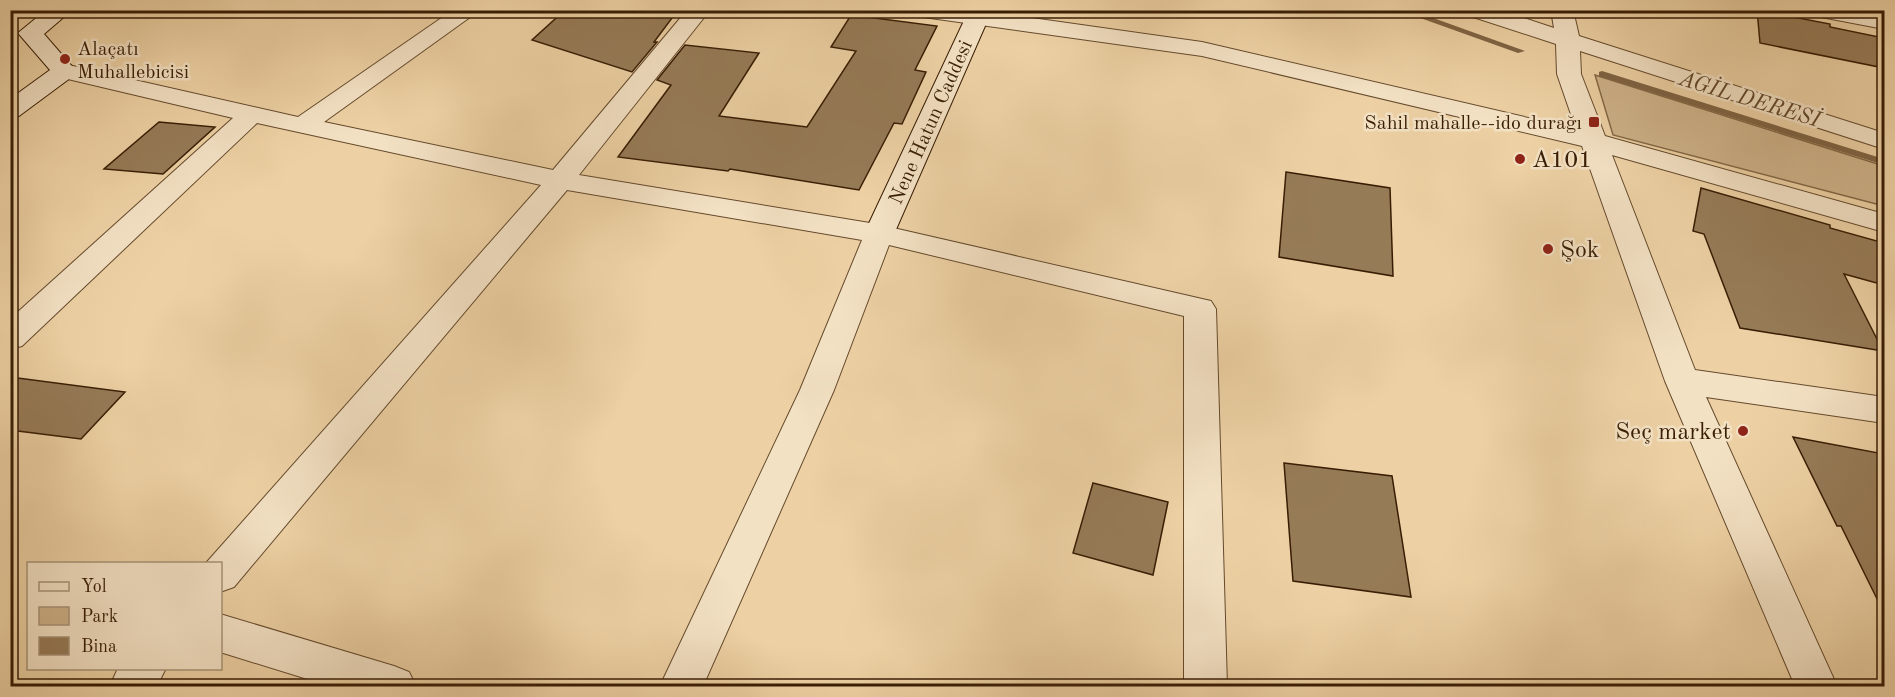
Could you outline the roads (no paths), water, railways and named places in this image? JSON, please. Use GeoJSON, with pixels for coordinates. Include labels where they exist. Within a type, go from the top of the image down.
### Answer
{"type":"FeatureCollection","features":[{"type":"Feature","properties":{"kind":"street"},"geometry":{"type":"LineString","coordinates":[[61,10],[30,33],[63,71],[251,115],[560,180],[730,210],[774,214],[879,234],[1200,309],[1206,687]]}},
{"type":"Feature","properties":{"kind":"street"},"geometry":{"type":"LineString","coordinates":[[302,126],[469,10]]}},
{"type":"Feature","properties":{"kind":"street"},"geometry":{"type":"LineString","coordinates":[[222,573],[560,180],[699,10]]}},
{"type":"Feature","properties":{"kind":"street"},"geometry":{"type":"LineString","coordinates":[[923,10],[979,14],[1202,49],[1594,141],[1884,223]]}},
{"type":"Feature","properties":{"kind":"street"},"geometry":{"type":"LineString","coordinates":[[1475,10],[1884,141]]}},
{"type":"Feature","properties":{"kind":"street"},"geometry":{"type":"LineString","coordinates":[[1563,10],[1568,41],[1569,74],[1682,381],[1816,687]]}},
{"type":"Feature","properties":{"kind":"street"},"geometry":{"type":"LineString","coordinates":[[1822,11],[1884,22]]}},
{"type":"Feature","properties":{"kind":"street","name":"Nene Hatun Caddesi"},"geometry":{"type":"LineString","coordinates":[[681,687],[817,390],[879,234],[979,14]]}},
{"type":"Feature","properties":{"kind":"street"},"geometry":{"type":"LineString","coordinates":[[10,111],[63,71]]}},
{"type":"Feature","properties":{"kind":"street"},"geometry":{"type":"LineString","coordinates":[[10,338],[251,115]]}},
{"type":"Feature","properties":{"kind":"street"},"geometry":{"type":"LineString","coordinates":[[1682,381],[1884,410]]}},
{"type":"Feature","properties":{"kind":"street"},"geometry":{"type":"LineString","coordinates":[[222,634],[394,687]]}},
{"type":"Feature","properties":{"kind":"street"},"geometry":{"type":"LineString","coordinates":[[131,687],[144,670]]}},
{"type":"Feature","properties":{"kind":"waterway","name":"AGİL DERESİ"},"geometry":{"type":"LineString","coordinates":[[1402,10],[1521,51]]}},
{"type":"Feature","properties":{"kind":"waterway","name":"AGİL DERESİ"},"geometry":{"type":"LineString","coordinates":[[1602,74],[1884,162]]}},
{"type":"Feature","properties":{"kind":"place","name":"Alaçatı Muhallebicisi"},"geometry":{"type":"Point","coordinates":[65,59]}},
{"type":"Feature","properties":{"kind":"place","name":"Sahil mahalle--ido durağı"},"geometry":{"type":"Point","coordinates":[1594,122]}},
{"type":"Feature","properties":{"kind":"place","name":"A101"},"geometry":{"type":"Point","coordinates":[1520,159]}},
{"type":"Feature","properties":{"kind":"place","name":"Şok"},"geometry":{"type":"Point","coordinates":[1548,249]}},
{"type":"Feature","properties":{"kind":"place","name":"Seç market"},"geometry":{"type":"Point","coordinates":[1743,431]}}]}
